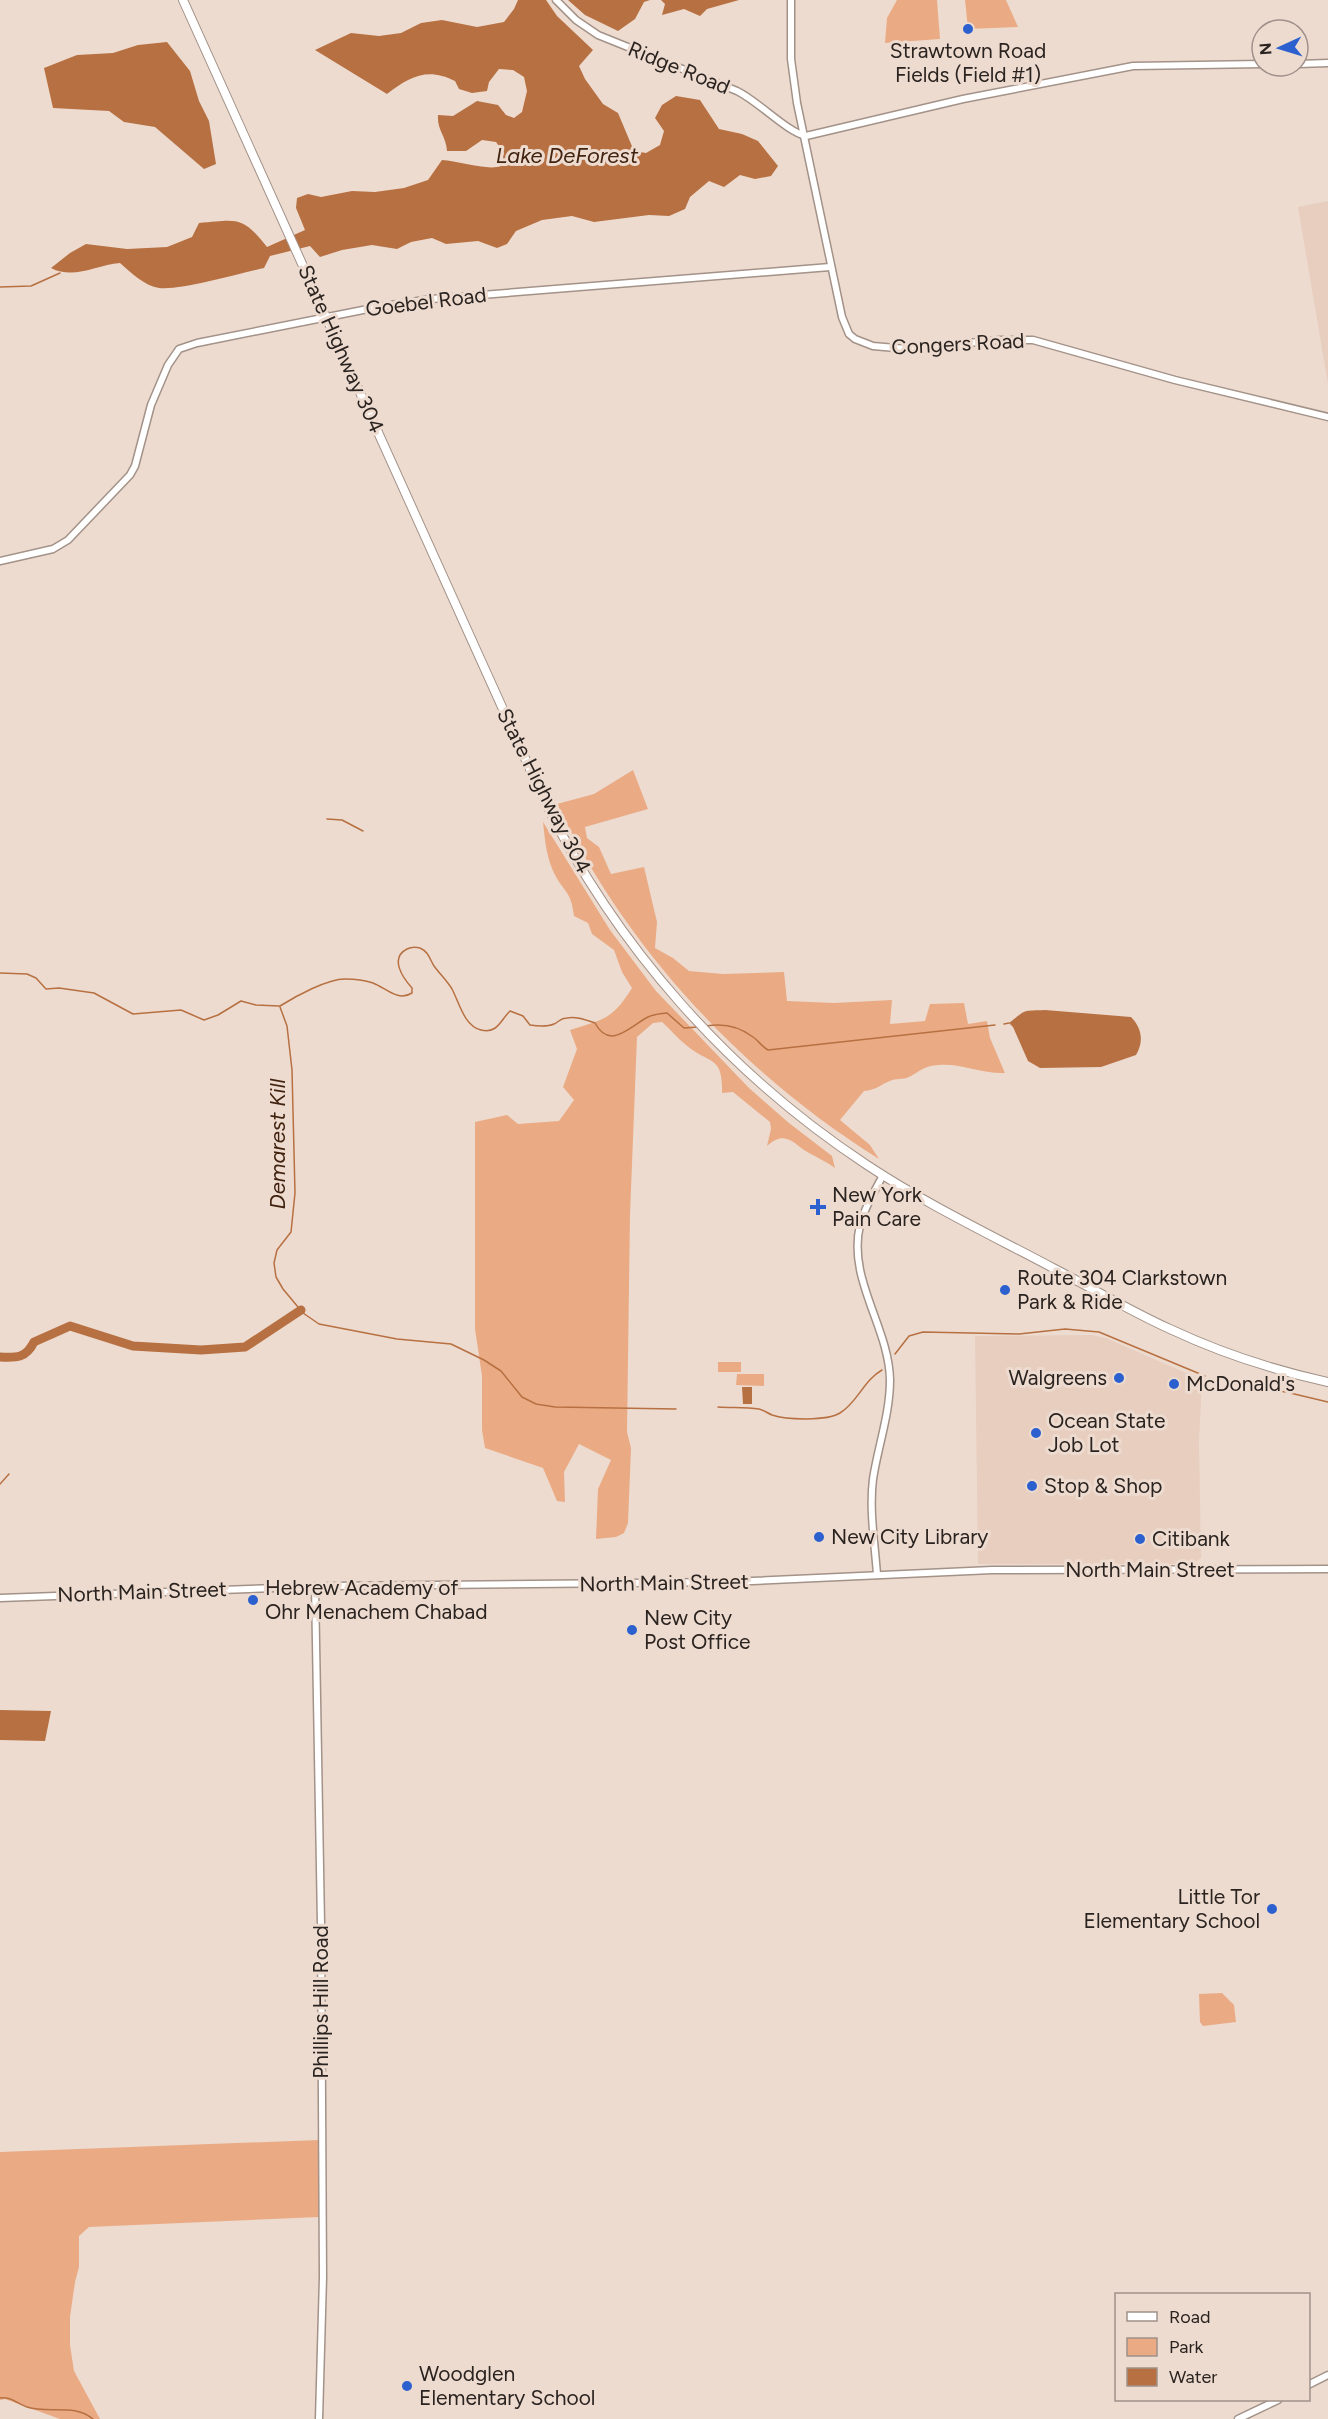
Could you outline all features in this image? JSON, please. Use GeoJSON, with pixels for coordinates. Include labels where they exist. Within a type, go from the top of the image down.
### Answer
{"type":"FeatureCollection","features":[{"type":"Feature","properties":{"kind":"main road","name":"State Highway 304"},"geometry":{"type":"LineString","coordinates":[[183,0],[550,812],[579,865],[617,924],[660,980],[707,1033],[790,1109],[833,1142],[883,1175],[936,1206],[1169,1329],[1254,1362],[1328,1382]]}},
{"type":"Feature","properties":{"kind":"street","name":"Ridge Road"},"geometry":{"type":"LineString","coordinates":[[556,0],[576,20],[598,35],[737,91],[803,136]]}},
{"type":"Feature","properties":{"kind":"street","name":"Congers Road"},"geometry":{"type":"LineString","coordinates":[[791,0],[791,59],[803,136],[830,267],[849,334],[863,343],[907,349],[999,340],[1033,340],[1173,380],[1328,417]]}},
{"type":"Feature","properties":{"kind":"street"},"geometry":{"type":"LineString","coordinates":[[1310,64],[1328,63]]}},
{"type":"Feature","properties":{"kind":"street"},"geometry":{"type":"LineString","coordinates":[[803,136],[821,134],[963,99],[1133,66],[1250,64]]}},
{"type":"Feature","properties":{"kind":"street","name":"Goebel Road"},"geometry":{"type":"LineString","coordinates":[[0,561],[53,549],[68,540],[130,475],[135,466],[151,405],[168,365],[179,349],[230,335],[431,299],[830,267]]}},
{"type":"Feature","properties":{"kind":"street"},"geometry":{"type":"LineString","coordinates":[[877,1575],[872,1495],[889,1401],[890,1369],[886,1349],[859,1266],[857,1252],[861,1221],[883,1175]]}},
{"type":"Feature","properties":{"kind":"street","name":"North Main Street"},"geometry":{"type":"LineString","coordinates":[[0,1598],[315,1586],[626,1585],[753,1582],[999,1570],[1328,1569]]}},
{"type":"Feature","properties":{"kind":"street","name":"Phillips Hill Road"},"geometry":{"type":"LineString","coordinates":[[315,1586],[321,1924],[323,2277],[319,2419]]}},
{"type":"Feature","properties":{"kind":"street"},"geometry":{"type":"LineString","coordinates":[[1310,2384],[1328,2375]]}},
{"type":"Feature","properties":{"kind":"street"},"geometry":{"type":"LineString","coordinates":[[1238,2419],[1276,2401]]}},
{"type":"Feature","properties":{"kind":"shaded area"},"geometry":{"type":"Polygon","coordinates":[[[1328,201],[1328,384],[1298,207],[1328,201]]]}},
{"type":"Feature","properties":{"kind":"shaded area"},"geometry":{"type":"Polygon","coordinates":[[[1092,1335],[1106,1338],[1202,1380],[1199,1442],[1201,1558],[1192,1564],[978,1564],[975,1336],[1092,1335]]]}},
{"type":"Feature","properties":{"kind":"green space"},"geometry":{"type":"Polygon","coordinates":[[[897,0],[937,0],[940,39],[885,43],[887,18],[897,0]]]}},
{"type":"Feature","properties":{"kind":"green space"},"geometry":{"type":"Polygon","coordinates":[[[965,0],[1006,0],[1018,27],[968,29],[965,0]]]}},
{"type":"Feature","properties":{"kind":"green space"},"geometry":{"type":"Polygon","coordinates":[[[633,770],[648,809],[585,827],[587,838],[599,847],[611,874],[644,867],[657,922],[655,948],[673,958],[689,971],[723,974],[784,972],[787,1001],[834,1003],[892,1000],[890,1024],[925,1021],[930,1004],[964,1003],[968,1024],[987,1021],[990,1038],[1005,1073],[947,1065],[934,1066],[907,1078],[892,1080],[864,1091],[840,1120],[870,1145],[879,1159],[829,1125],[781,1088],[736,1048],[653,958],[617,909],[585,857],[557,804],[594,794],[633,770]]]}},
{"type":"Feature","properties":{"kind":"green space"},"geometry":{"type":"Polygon","coordinates":[[[543,822],[610,930],[656,991],[749,1088],[832,1156],[835,1168],[784,1138],[767,1146],[771,1129],[770,1122],[733,1092],[722,1093],[722,1081],[717,1066],[686,1045],[662,1022],[653,1023],[637,1037],[630,1215],[627,1432],[631,1448],[628,1523],[624,1533],[616,1537],[596,1539],[598,1489],[611,1460],[579,1444],[564,1472],[565,1502],[557,1501],[543,1468],[485,1448],[482,1430],[482,1376],[475,1329],[475,1122],[507,1115],[518,1124],[559,1121],[574,1100],[563,1087],[577,1049],[570,1030],[606,1017],[619,1007],[632,988],[622,972],[614,950],[592,934],[588,923],[574,916],[569,896],[554,873],[549,860],[543,822]]]}},
{"type":"Feature","properties":{"kind":"green space"},"geometry":{"type":"Polygon","coordinates":[[[718,1362],[741,1362],[741,1372],[718,1372],[718,1362]]]}},
{"type":"Feature","properties":{"kind":"green space"},"geometry":{"type":"Polygon","coordinates":[[[737,1374],[764,1374],[764,1386],[736,1385],[737,1374]]]}},
{"type":"Feature","properties":{"kind":"green space"},"geometry":{"type":"Polygon","coordinates":[[[1222,1993],[1234,2005],[1236,2022],[1203,2026],[1200,2022],[1199,1994],[1222,1993]]]}},
{"type":"Feature","properties":{"kind":"green space"},"geometry":{"type":"Polygon","coordinates":[[[319,2140],[319,2217],[89,2227],[79,2236],[79,2267],[70,2317],[70,2345],[74,2371],[100,2419],[60,2419],[5,2399],[0,2400],[0,2152],[319,2140]]]}},
{"type":"Feature","properties":{"kind":"water","name":"Lake DeForest"},"geometry":{"type":"Polygon","coordinates":[[[518,0],[546,0],[557,16],[593,50],[579,66],[585,79],[603,104],[618,113],[634,151],[646,153],[660,145],[664,131],[655,118],[662,105],[676,96],[700,100],[719,129],[742,134],[758,141],[778,166],[771,176],[755,179],[740,175],[724,187],[709,181],[690,197],[685,209],[669,216],[649,215],[594,222],[572,216],[542,220],[516,231],[507,244],[497,248],[478,241],[446,244],[432,238],[411,242],[397,249],[372,245],[342,250],[320,257],[310,246],[270,256],[264,268],[168,288],[149,285],[120,263],[68,273],[51,268],[86,244],[127,249],[167,247],[192,237],[199,223],[238,222],[251,229],[267,247],[305,230],[296,208],[297,198],[308,194],[321,197],[352,191],[375,192],[404,188],[428,180],[442,160],[481,167],[501,166],[504,153],[496,142],[482,140],[466,151],[447,151],[438,115],[453,116],[477,101],[498,105],[506,115],[514,118],[522,112],[527,91],[524,77],[513,70],[499,69],[489,82],[487,91],[472,93],[459,89],[455,81],[428,74],[412,78],[387,94],[315,50],[351,33],[379,36],[401,33],[421,23],[442,20],[477,27],[504,22],[518,0]]]}},
{"type":"Feature","properties":{"kind":"water"},"geometry":{"type":"Polygon","coordinates":[[[568,0],[650,0],[644,2],[635,19],[618,31],[585,15],[568,0]]]}},
{"type":"Feature","properties":{"kind":"water"},"geometry":{"type":"Polygon","coordinates":[[[661,0],[739,0],[707,9],[700,16],[684,9],[662,15],[665,4],[661,0]]]}},
{"type":"Feature","properties":{"kind":"water"},"geometry":{"type":"Polygon","coordinates":[[[167,42],[190,71],[199,101],[209,121],[216,164],[204,169],[155,127],[124,122],[109,111],[53,108],[44,68],[77,55],[113,53],[138,45],[167,42]]]}},
{"type":"Feature","properties":{"kind":"water"},"geometry":{"type":"Polygon","coordinates":[[[1045,1010],[1131,1017],[1141,1035],[1139,1050],[1136,1055],[1101,1067],[1040,1068],[1028,1061],[1009,1023],[1025,1012],[1045,1010]]]}},
{"type":"Feature","properties":{"kind":"water"},"geometry":{"type":"Polygon","coordinates":[[[742,1387],[752,1387],[752,1404],[743,1404],[742,1387]]]}},
{"type":"Feature","properties":{"kind":"water"},"geometry":{"type":"Polygon","coordinates":[[[0,1710],[51,1711],[45,1741],[0,1740],[0,1710]]]}},
{"type":"Feature","properties":{"kind":"waterway"},"geometry":{"type":"LineString","coordinates":[[0,287],[31,286],[60,273]]}},
{"type":"Feature","properties":{"kind":"waterway"},"geometry":{"type":"LineString","coordinates":[[327,819],[342,820],[363,831]]}},
{"type":"Feature","properties":{"kind":"waterway"},"geometry":{"type":"LineString","coordinates":[[280,1006],[321,985],[345,979],[370,982],[397,995],[412,993],[412,988],[402,974],[398,963],[402,953],[415,947],[427,954],[452,989],[466,1019],[475,1028],[481,1030],[495,1028],[510,1011],[523,1016],[530,1025],[545,1026],[561,1019],[574,1018],[595,1023],[601,1031],[614,1036],[657,1014],[667,1013],[684,1028],[698,1027]]}},
{"type":"Feature","properties":{"kind":"waterway","name":"Demarest Kill"},"geometry":{"type":"LineString","coordinates":[[0,973],[27,974],[36,978],[46,989],[59,988],[94,993],[133,1014],[181,1010],[204,1020],[218,1015],[241,1001],[256,1005],[279,1006]]}},
{"type":"Feature","properties":{"kind":"waterway","name":"Demarest Kill"},"geometry":{"type":"LineString","coordinates":[[280,1007],[287,1026],[292,1070],[295,1193],[291,1232],[277,1250],[274,1263],[276,1277],[303,1313],[319,1324],[397,1339],[451,1344],[501,1371],[522,1397],[536,1404],[555,1407],[676,1409]]}},
{"type":"Feature","properties":{"kind":"waterway"},"geometry":{"type":"LineString","coordinates":[[1004,1024],[1009,1023]]}},
{"type":"Feature","properties":{"kind":"waterway"},"geometry":{"type":"LineString","coordinates":[[706,1026],[725,1025],[736,1028],[748,1033],[768,1050],[995,1025]]}},
{"type":"Feature","properties":{"kind":"waterway"},"geometry":{"type":"LineString","coordinates":[[0,1357],[20,1356],[28,1351],[34,1342],[70,1326],[133,1346],[201,1350],[245,1347],[301,1310]]}},
{"type":"Feature","properties":{"kind":"waterway","name":"Demarest Kill"},"geometry":{"type":"LineString","coordinates":[[895,1354],[909,1336],[923,1332],[1019,1334],[1065,1329],[1099,1332],[1205,1376]]}},
{"type":"Feature","properties":{"kind":"waterway","name":"Demarest Kill"},"geometry":{"type":"LineString","coordinates":[[718,1407],[759,1409],[787,1418],[807,1419],[834,1416],[846,1409],[870,1380],[882,1370]]}},
{"type":"Feature","properties":{"kind":"waterway","name":"Demarest Kill"},"geometry":{"type":"LineString","coordinates":[[1217,1377],[1245,1387],[1286,1392],[1328,1402]]}},
{"type":"Feature","properties":{"kind":"waterway"},"geometry":{"type":"LineString","coordinates":[[0,1484],[9,1474]]}},
{"type":"Feature","properties":{"kind":"waterway"},"geometry":{"type":"LineString","coordinates":[[0,2398],[7,2398],[36,2409],[78,2411],[93,2419]]}},
{"type":"Feature","properties":{"kind":"place","name":"Strawtown Road Fields (Field #1)"},"geometry":{"type":"Point","coordinates":[968,29]}},
{"type":"Feature","properties":{"kind":"place","name":"New York Pain Care"},"geometry":{"type":"Point","coordinates":[818,1207]}},
{"type":"Feature","properties":{"kind":"place","name":"Route 304 Clarkstown Park & Ride"},"geometry":{"type":"Point","coordinates":[1005,1290]}},
{"type":"Feature","properties":{"kind":"place","name":"Walgreens"},"geometry":{"type":"Point","coordinates":[1119,1378]}},
{"type":"Feature","properties":{"kind":"place","name":"McDonald's"},"geometry":{"type":"Point","coordinates":[1174,1384]}},
{"type":"Feature","properties":{"kind":"place","name":"Ocean State Job Lot"},"geometry":{"type":"Point","coordinates":[1036,1433]}},
{"type":"Feature","properties":{"kind":"place","name":"Stop & Shop"},"geometry":{"type":"Point","coordinates":[1032,1486]}},
{"type":"Feature","properties":{"kind":"place","name":"New City Library"},"geometry":{"type":"Point","coordinates":[819,1537]}},
{"type":"Feature","properties":{"kind":"place","name":"Citibank"},"geometry":{"type":"Point","coordinates":[1140,1539]}},
{"type":"Feature","properties":{"kind":"place","name":"Hebrew Academy of Ohr Menachem Chabad"},"geometry":{"type":"Point","coordinates":[253,1600]}},
{"type":"Feature","properties":{"kind":"place","name":"New City Post Office"},"geometry":{"type":"Point","coordinates":[632,1630]}},
{"type":"Feature","properties":{"kind":"place","name":"Little Tor Elementary School"},"geometry":{"type":"Point","coordinates":[1272,1909]}},
{"type":"Feature","properties":{"kind":"place","name":"Woodglen Elementary School"},"geometry":{"type":"Point","coordinates":[407,2386]}}]}
